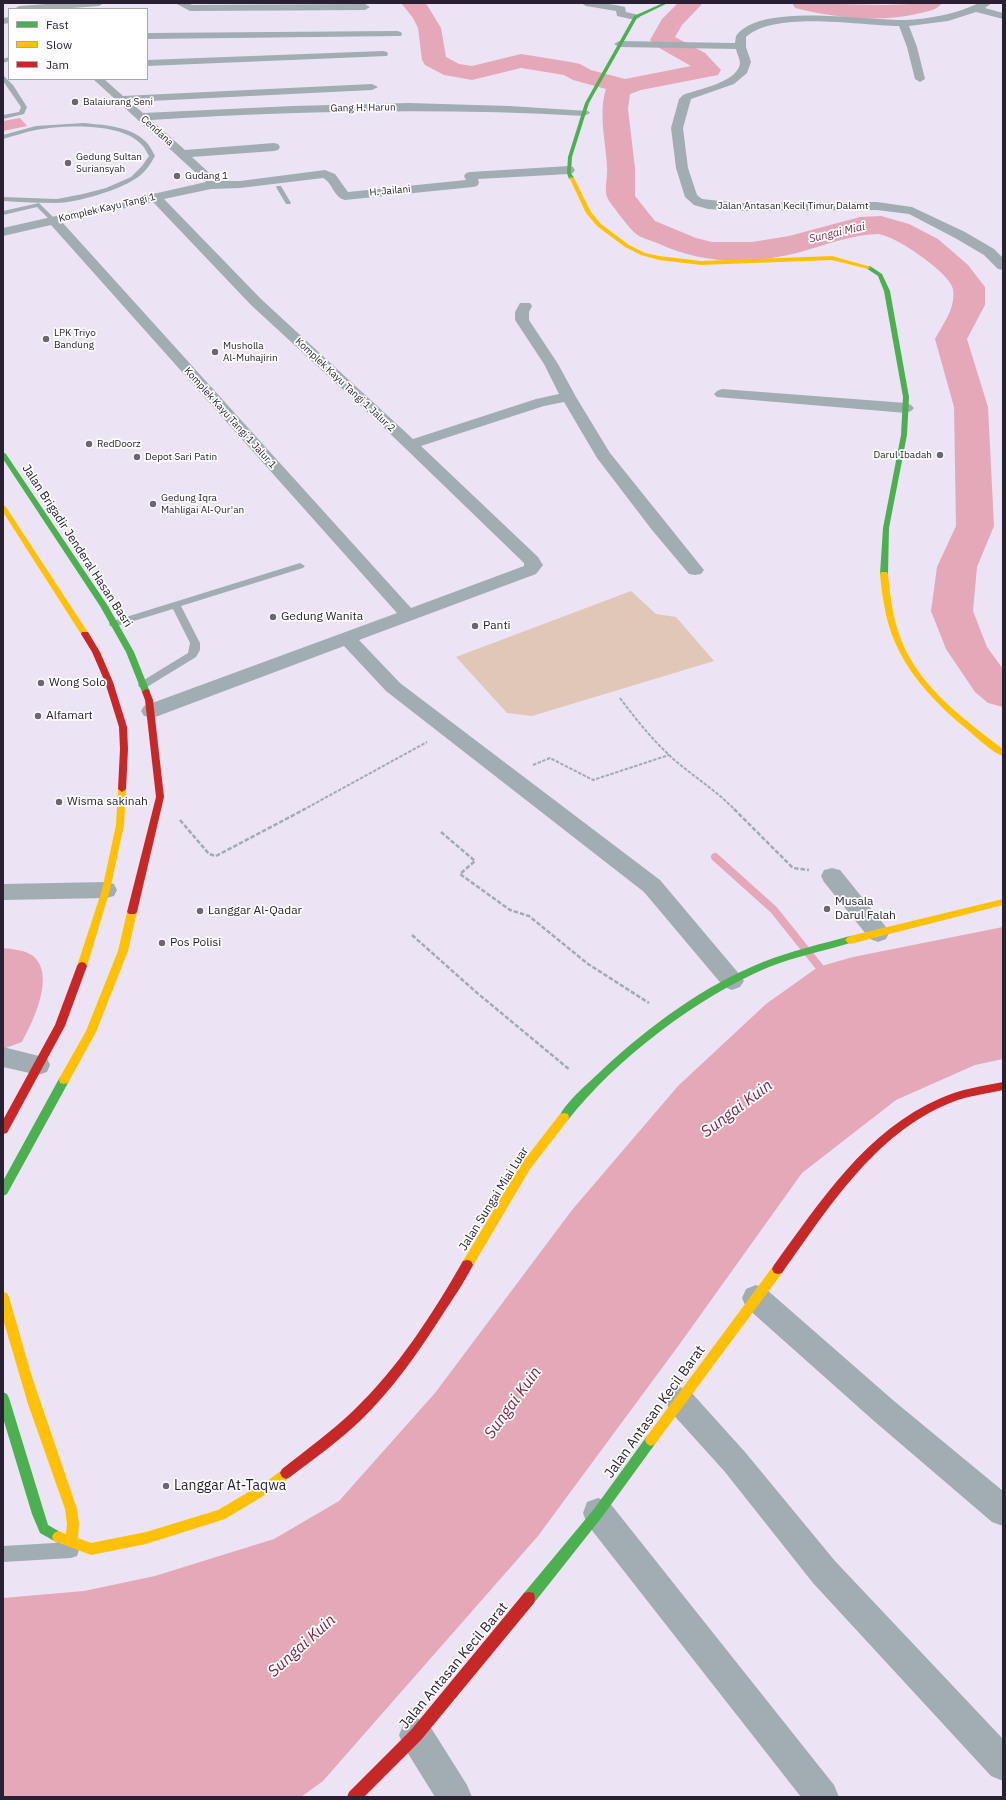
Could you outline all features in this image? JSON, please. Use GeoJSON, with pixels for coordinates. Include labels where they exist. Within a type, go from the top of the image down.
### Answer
{"type":"FeatureCollection","features":[{"type":"Feature","properties":{"kind":"main road"},"geometry":{"type":"LineString","coordinates":[[666,3],[635,17],[619,44],[587,103],[570,157],[569,173],[589,213],[599,225],[627,246],[650,256],[701,263],[832,258],[850,261],[874,270],[881,277],[889,300],[899,353],[906,408],[904,439],[888,515],[885,566],[886,593],[891,623],[901,651],[926,687],[958,718],[1003,753]]}},
{"type":"Feature","properties":{"kind":"main road","name":"Jalan Brigadir Jenderal Hasan Basri"},"geometry":{"type":"LineString","coordinates":[[3,454],[100,607],[114,624],[130,652],[151,711],[160,797],[123,951],[103,1002],[91,1032],[3,1191]]}},
{"type":"Feature","properties":{"kind":"main road"},"geometry":{"type":"LineString","coordinates":[[3,1130],[60,1026],[89,948],[106,890],[120,825],[124,749],[123,726],[109,682],[78,615],[5,514]]}},
{"type":"Feature","properties":{"kind":"main road","name":"Jalan Sungai Miai Luar"},"geometry":{"type":"LineString","coordinates":[[90,1549],[146,1538],[221,1514],[271,1485],[330,1438],[365,1407],[408,1358],[444,1306],[487,1230],[526,1166],[567,1113],[591,1087],[631,1049],[671,1017],[732,981],[766,964],[794,954],[1003,902]]}},
{"type":"Feature","properties":{"kind":"main road","name":"Jalan Antasan Kecil Barat"},"geometry":{"type":"LineString","coordinates":[[354,1797],[416,1736],[598,1513],[841,1183],[866,1154],[887,1135],[915,1115],[944,1101],[963,1094],[1003,1086]]}},
{"type":"Feature","properties":{"kind":"main road"},"geometry":{"type":"LineString","coordinates":[[3,1297],[15,1344],[40,1423],[71,1508],[73,1524],[71,1541]]}},
{"type":"Feature","properties":{"kind":"main road"},"geometry":{"type":"LineString","coordinates":[[3,1398],[38,1514],[44,1528],[55,1536],[90,1549]]}},
{"type":"Feature","properties":{"kind":"street"},"geometry":{"type":"LineString","coordinates":[[33,8],[99,3]]}},
{"type":"Feature","properties":{"kind":"street"},"geometry":{"type":"LineString","coordinates":[[180,3],[190,8],[365,6]]}},
{"type":"Feature","properties":{"kind":"street"},"geometry":{"type":"LineString","coordinates":[[586,3],[621,9],[621,14],[635,17]]}},
{"type":"Feature","properties":{"kind":"street"},"geometry":{"type":"LineString","coordinates":[[619,44],[741,46],[741,36],[749,27],[767,21],[811,19],[903,23],[940,19],[977,9],[988,3]]}},
{"type":"Feature","properties":{"kind":"street"},"geometry":{"type":"LineString","coordinates":[[977,9],[1003,16]]}},
{"type":"Feature","properties":{"kind":"street"},"geometry":{"type":"LineString","coordinates":[[903,23],[912,47],[920,79]]}},
{"type":"Feature","properties":{"kind":"street"},"geometry":{"type":"LineString","coordinates":[[148,36],[397,34]]}},
{"type":"Feature","properties":{"kind":"street","name":"Jalan Antasan Kecil Timur Dalamt"},"geometry":{"type":"LineString","coordinates":[[741,46],[746,63],[739,75],[723,85],[691,95],[685,99],[677,128],[682,168],[691,197],[698,202],[708,205],[797,208],[877,206],[912,212],[989,252],[1003,266]]}},
{"type":"Feature","properties":{"kind":"street"},"geometry":{"type":"LineString","coordinates":[[148,62],[383,54]]}},
{"type":"Feature","properties":{"kind":"street","name":"Cendana"},"geometry":{"type":"LineString","coordinates":[[99,80],[211,180],[211,185]]}},
{"type":"Feature","properties":{"kind":"street"},"geometry":{"type":"LineString","coordinates":[[121,99],[372,87]]}},
{"type":"Feature","properties":{"kind":"street","name":"Gang H. Harun"},"geometry":{"type":"LineString","coordinates":[[142,117],[385,107],[513,109],[584,113]]}},
{"type":"Feature","properties":{"kind":"street"},"geometry":{"type":"LineString","coordinates":[[183,154],[274,147]]}},
{"type":"Feature","properties":{"kind":"street","name":"H. Jailani"},"geometry":{"type":"LineString","coordinates":[[211,185],[231,186],[277,183],[326,175],[331,177],[338,189],[345,196],[473,183],[470,176],[569,170]]}},
{"type":"Feature","properties":{"kind":"street","name":"Komplek Kayu Tangi 1"},"geometry":{"type":"LineString","coordinates":[[3,232],[211,185]]}},
{"type":"Feature","properties":{"kind":"street","name":"Komplek Kayu Tangi 1 Jalur 2"},"geometry":{"type":"LineString","coordinates":[[155,197],[256,302],[532,561],[534,565],[530,570],[408,615]]}},
{"type":"Feature","properties":{"kind":"street","name":"Komplek Kayu Tangi 1 Jalur 1"},"geometry":{"type":"LineString","coordinates":[[53,220],[408,615]]}},
{"type":"Feature","properties":{"kind":"street"},"geometry":{"type":"LineString","coordinates":[[525,306],[522,312],[522,320],[551,364],[568,397],[606,460],[695,570]]}},
{"type":"Feature","properties":{"kind":"street"},"geometry":{"type":"LineString","coordinates":[[722,394],[906,408]]}},
{"type":"Feature","properties":{"kind":"street"},"geometry":{"type":"LineString","coordinates":[[409,445],[541,402],[568,397]]}},
{"type":"Feature","properties":{"kind":"street"},"geometry":{"type":"LineString","coordinates":[[151,711],[408,615]]}},
{"type":"Feature","properties":{"kind":"street"},"geometry":{"type":"LineString","coordinates":[[346,638],[393,686],[449,731],[652,886],[732,981]]}},
{"type":"Feature","properties":{"kind":"street"},"geometry":{"type":"LineString","coordinates":[[832,876],[878,933]]}},
{"type":"Feature","properties":{"kind":"street"},"geometry":{"type":"LineString","coordinates":[[3,892],[106,890]]}},
{"type":"Feature","properties":{"kind":"street"},"geometry":{"type":"LineString","coordinates":[[3,1057],[38,1065]]}},
{"type":"Feature","properties":{"kind":"street"},"geometry":{"type":"LineString","coordinates":[[756,1298],[884,1411],[1003,1511]]}},
{"type":"Feature","properties":{"kind":"street"},"geometry":{"type":"LineString","coordinates":[[680,1401],[735,1462],[824,1572],[1003,1764]]}},
{"type":"Feature","properties":{"kind":"street"},"geometry":{"type":"LineString","coordinates":[[598,1513],[822,1797]]}},
{"type":"Feature","properties":{"kind":"street"},"geometry":{"type":"LineString","coordinates":[[416,1736],[455,1797]]}},
{"type":"Feature","properties":{"kind":"lane"},"geometry":{"type":"LineString","coordinates":[[3,77],[12,86],[23,104],[28,121]]}},
{"type":"Feature","properties":{"kind":"lane"},"geometry":{"type":"LineString","coordinates":[[3,88],[12,86]]}},
{"type":"Feature","properties":{"kind":"lane"},"geometry":{"type":"LineString","coordinates":[[3,117],[28,121],[102,126],[120,130],[138,138],[149,148],[152,156],[145,167],[133,178],[108,189],[3,213]]}},
{"type":"Feature","properties":{"kind":"lane"},"geometry":{"type":"LineString","coordinates":[[3,138],[28,121]]}},
{"type":"Feature","properties":{"kind":"lane"},"geometry":{"type":"LineString","coordinates":[[277,183],[288,203]]}},
{"type":"Feature","properties":{"kind":"lane"},"geometry":{"type":"LineString","coordinates":[[3,199],[57,201]]}},
{"type":"Feature","properties":{"kind":"lane"},"geometry":{"type":"LineString","coordinates":[[40,205],[53,220]]}},
{"type":"Feature","properties":{"kind":"lane"},"geometry":{"type":"LineString","coordinates":[[114,624],[300,566]]}},
{"type":"Feature","properties":{"kind":"lane"},"geometry":{"type":"LineString","coordinates":[[143,685],[192,656],[195,650],[195,643],[175,604]]}},
{"type":"Feature","properties":{"kind":"lane"},"geometry":{"type":"LineString","coordinates":[[3,1554],[90,1549]]}},
{"type":"Feature","properties":{"kind":"path"},"geometry":{"type":"LineString","coordinates":[[620,698],[638,722],[669,755],[726,800],[793,868],[798,870],[820,870],[832,876]]}},
{"type":"Feature","properties":{"kind":"path"},"geometry":{"type":"LineString","coordinates":[[160,797],[209,854],[216,856],[449,731]]}},
{"type":"Feature","properties":{"kind":"path"},"geometry":{"type":"LineString","coordinates":[[510,778],[550,758],[593,780],[669,755]]}},
{"type":"Feature","properties":{"kind":"path"},"geometry":{"type":"LineString","coordinates":[[441,832],[475,861],[460,874],[510,910],[529,916],[588,964],[671,1017]]}},
{"type":"Feature","properties":{"kind":"path"},"geometry":{"type":"LineString","coordinates":[[412,935],[476,992],[591,1087]]}},
{"type":"Feature","properties":{"kind":"shaded area"},"geometry":{"type":"Polygon","coordinates":[[[631,591],[656,614],[676,617],[714,661],[532,716],[507,713],[456,657],[631,591]]]}},
{"type":"Feature","properties":{"kind":"water"},"geometry":{"type":"Polygon","coordinates":[[[20,118],[27,126],[3,131],[3,121],[20,118]]]}},
{"type":"Feature","properties":{"kind":"water","name":"Sungai Kuin"},"geometry":{"type":"Polygon","coordinates":[[[1003,927],[1003,1059],[975,1065],[896,1100],[802,1173],[679,1345],[538,1536],[323,1781],[301,1797],[3,1797],[3,1598],[84,1591],[155,1576],[274,1539],[339,1501],[435,1393],[572,1210],[678,1086],[766,1004],[818,967],[853,957],[1003,927]]]}},
{"type":"Feature","properties":{"kind":"waterway"},"geometry":{"type":"LineString","coordinates":[[412,3],[424,16],[430,28],[433,42],[434,60],[453,70],[472,73],[521,61],[571,69],[582,75],[626,87]]}},
{"type":"Feature","properties":{"kind":"waterway","name":"Sungai Miai"},"geometry":{"type":"LineString","coordinates":[[692,3],[670,24],[662,40],[696,58],[709,70],[635,84],[618,90],[615,109],[621,168],[621,197],[645,227],[686,245],[712,251],[752,251],[791,245],[860,226],[881,225],[899,230],[927,245],[957,272],[969,287],[969,305],[951,339],[971,407],[975,526],[957,567],[952,611],[967,649],[990,682],[1003,693]]}},
{"type":"Feature","properties":{"kind":"waterway","name":"Sungai Miai"},"geometry":{"type":"LineString","coordinates":[[803,3],[867,11],[900,10],[916,8],[931,3]]}},
{"type":"Feature","properties":{"kind":"waterway"},"geometry":{"type":"LineString","coordinates":[[715,857],[774,910],[825,974]]}},
{"type":"Feature","properties":{"kind":"waterway"},"geometry":{"type":"LineString","coordinates":[[3,968],[13,969],[17,973],[13,1001],[3,1027]]}},
{"type":"Feature","properties":{"kind":"traffic: fast"},"geometry":{"type":"LineString","coordinates":[[571,178],[569,173],[570,157],[587,103],[635,17],[666,3]]}},
{"type":"Feature","properties":{"kind":"traffic: fast"},"geometry":{"type":"LineString","coordinates":[[868,267],[880,275],[887,291],[906,397],[904,435],[886,528],[884,574]]}},
{"type":"Feature","properties":{"kind":"traffic: fast"},"geometry":{"type":"LineString","coordinates":[[3,454],[104,606],[130,652],[146,692]]}},
{"type":"Feature","properties":{"kind":"traffic: fast"},"geometry":{"type":"LineString","coordinates":[[564,1117],[585,1093],[644,1039],[702,998],[743,975],[775,961],[850,940]]}},
{"type":"Feature","properties":{"kind":"traffic: fast"},"geometry":{"type":"LineString","coordinates":[[3,1191],[64,1080]]}},
{"type":"Feature","properties":{"kind":"traffic: fast"},"geometry":{"type":"LineString","coordinates":[[3,1398],[38,1514],[44,1529],[58,1537]]}},
{"type":"Feature","properties":{"kind":"traffic: fast"},"geometry":{"type":"LineString","coordinates":[[529,1598],[598,1513],[651,1440]]}},
{"type":"Feature","properties":{"kind":"traffic: slow"},"geometry":{"type":"LineString","coordinates":[[571,178],[589,213],[599,225],[627,246],[643,254],[659,258],[701,263],[832,258],[868,267]]}},
{"type":"Feature","properties":{"kind":"traffic: slow"},"geometry":{"type":"LineString","coordinates":[[3,507],[85,634]]}},
{"type":"Feature","properties":{"kind":"traffic: slow"},"geometry":{"type":"LineString","coordinates":[[884,574],[888,605],[895,633],[906,657],[920,678],[937,698],[957,717],[1003,753]]}},
{"type":"Feature","properties":{"kind":"traffic: slow"},"geometry":{"type":"LineString","coordinates":[[82,966],[106,890],[120,825],[122,789]]}},
{"type":"Feature","properties":{"kind":"traffic: slow"},"geometry":{"type":"LineString","coordinates":[[850,940],[1003,902]]}},
{"type":"Feature","properties":{"kind":"traffic: slow"},"geometry":{"type":"LineString","coordinates":[[64,1080],[91,1032],[123,951],[132,912]]}},
{"type":"Feature","properties":{"kind":"traffic: slow"},"geometry":{"type":"LineString","coordinates":[[467,1265],[526,1166],[564,1117]]}},
{"type":"Feature","properties":{"kind":"traffic: slow"},"geometry":{"type":"LineString","coordinates":[[651,1440],[778,1269]]}},
{"type":"Feature","properties":{"kind":"traffic: slow"},"geometry":{"type":"LineString","coordinates":[[3,1297],[26,1377],[71,1509],[73,1524],[71,1541]]}},
{"type":"Feature","properties":{"kind":"traffic: slow"},"geometry":{"type":"LineString","coordinates":[[58,1537],[91,1549],[146,1538],[221,1515],[271,1485],[286,1473]]}},
{"type":"Feature","properties":{"kind":"traffic: jam"},"geometry":{"type":"LineString","coordinates":[[85,634],[96,652],[109,682],[123,727],[124,749],[122,789]]}},
{"type":"Feature","properties":{"kind":"traffic: jam"},"geometry":{"type":"LineString","coordinates":[[132,912],[160,797],[149,700],[146,692]]}},
{"type":"Feature","properties":{"kind":"traffic: jam"},"geometry":{"type":"LineString","coordinates":[[3,1130],[60,1026],[82,966]]}},
{"type":"Feature","properties":{"kind":"traffic: jam"},"geometry":{"type":"LineString","coordinates":[[778,1269],[831,1196],[850,1173],[893,1131],[917,1115],[951,1098],[1003,1086]]}},
{"type":"Feature","properties":{"kind":"traffic: jam"},"geometry":{"type":"LineString","coordinates":[[286,1473],[347,1424],[381,1390],[421,1338],[467,1265]]}},
{"type":"Feature","properties":{"kind":"traffic: jam"},"geometry":{"type":"LineString","coordinates":[[354,1797],[416,1735],[529,1598]]}},
{"type":"Feature","properties":{"kind":"place","name":"Balaiurang Seni"},"geometry":{"type":"Point","coordinates":[75,102]}},
{"type":"Feature","properties":{"kind":"place","name":"Gedung Sultan Suriansyah"},"geometry":{"type":"Point","coordinates":[68,163]}},
{"type":"Feature","properties":{"kind":"place","name":"Gudang 1"},"geometry":{"type":"Point","coordinates":[177,176]}},
{"type":"Feature","properties":{"kind":"place","name":"LPK Triyo Bandung"},"geometry":{"type":"Point","coordinates":[46,339]}},
{"type":"Feature","properties":{"kind":"place","name":"Musholla Al-Muhajirin"},"geometry":{"type":"Point","coordinates":[215,352]}},
{"type":"Feature","properties":{"kind":"place","name":"RedDoorz"},"geometry":{"type":"Point","coordinates":[89,444]}},
{"type":"Feature","properties":{"kind":"place","name":"Darul Ibadah"},"geometry":{"type":"Point","coordinates":[940,455]}},
{"type":"Feature","properties":{"kind":"place","name":"Depot Sari Patin"},"geometry":{"type":"Point","coordinates":[137,457]}},
{"type":"Feature","properties":{"kind":"place","name":"Gedung Iqra Mahligai Al-Qur'an"},"geometry":{"type":"Point","coordinates":[153,504]}},
{"type":"Feature","properties":{"kind":"place","name":"Gedung Wanita"},"geometry":{"type":"Point","coordinates":[273,617]}},
{"type":"Feature","properties":{"kind":"place","name":"Panti"},"geometry":{"type":"Point","coordinates":[475,626]}},
{"type":"Feature","properties":{"kind":"place","name":"Wong Solo"},"geometry":{"type":"Point","coordinates":[41,683]}},
{"type":"Feature","properties":{"kind":"place","name":"Alfamart"},"geometry":{"type":"Point","coordinates":[38,716]}},
{"type":"Feature","properties":{"kind":"place","name":"Wisma sakinah"},"geometry":{"type":"Point","coordinates":[59,802]}},
{"type":"Feature","properties":{"kind":"place","name":"Musala Darul Falah"},"geometry":{"type":"Point","coordinates":[827,909]}},
{"type":"Feature","properties":{"kind":"place","name":"Langgar Al-Qadar"},"geometry":{"type":"Point","coordinates":[200,911]}},
{"type":"Feature","properties":{"kind":"place","name":"Pos Polisi"},"geometry":{"type":"Point","coordinates":[162,943]}},
{"type":"Feature","properties":{"kind":"place","name":"Langgar At-Taqwa"},"geometry":{"type":"Point","coordinates":[166,1486]}}]}
